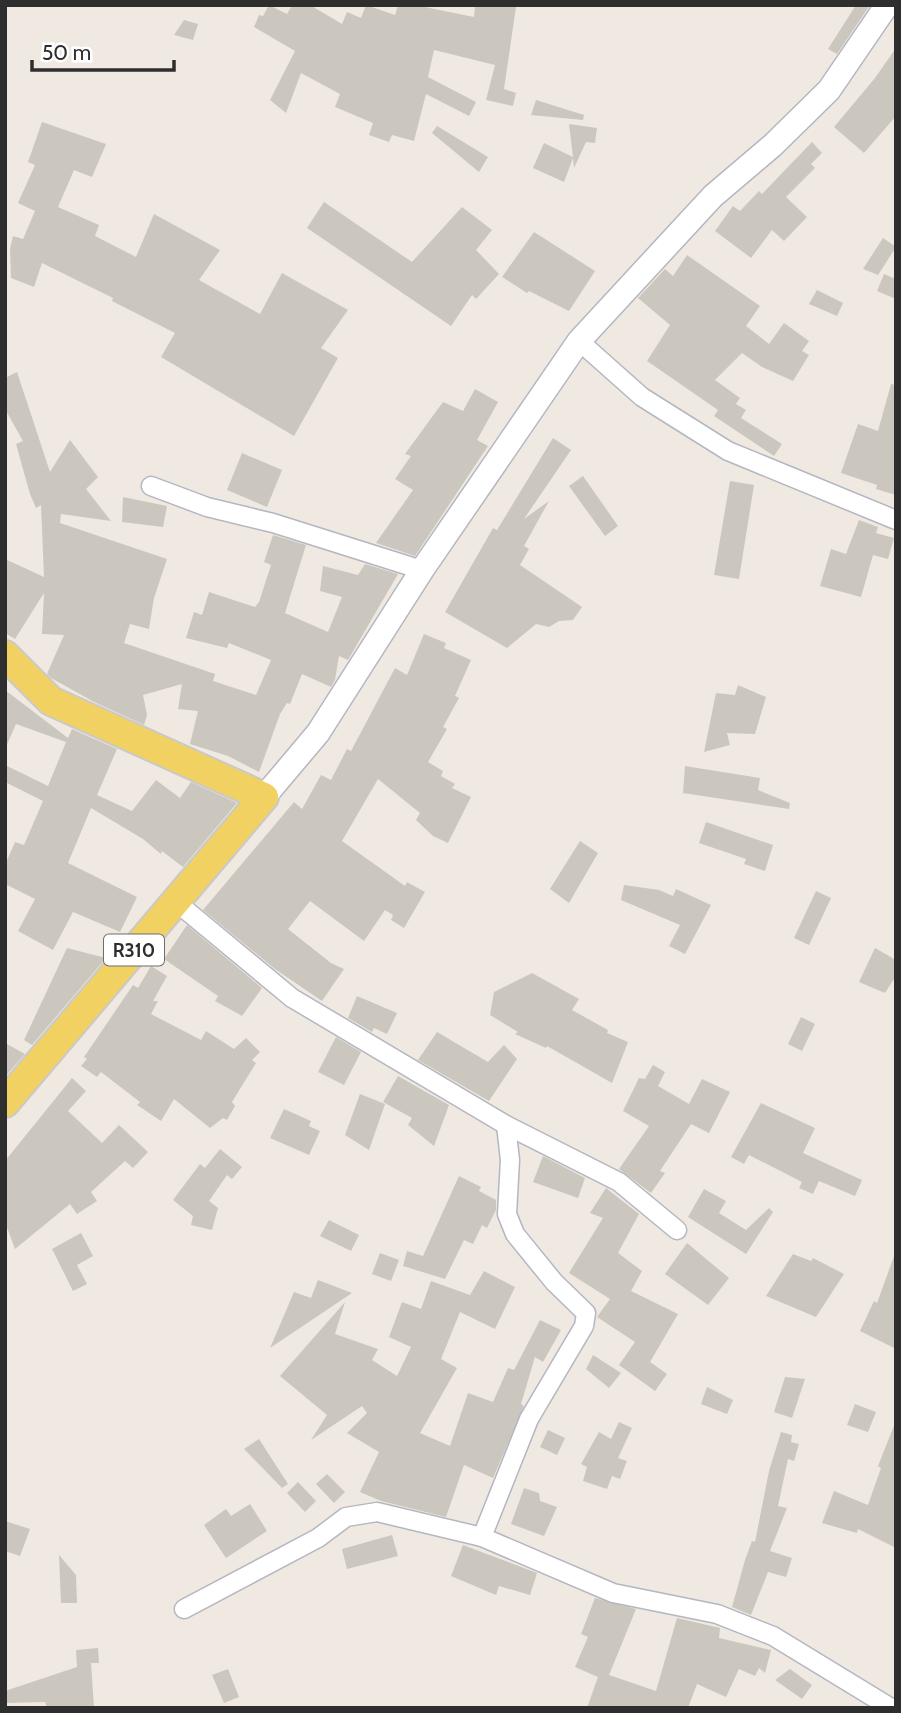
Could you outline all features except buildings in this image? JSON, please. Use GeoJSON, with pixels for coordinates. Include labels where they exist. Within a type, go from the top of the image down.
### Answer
{"type":"FeatureCollection","features":[{"type":"Feature","properties":{"kind":"main road"},"geometry":{"type":"LineString","coordinates":[[5,655],[51,701],[264,797]]}},
{"type":"Feature","properties":{"kind":"main road","name":"R310"},"geometry":{"type":"LineString","coordinates":[[5,1103],[264,797]]}},
{"type":"Feature","properties":{"kind":"street"},"geometry":{"type":"LineString","coordinates":[[264,797],[318,733],[422,570],[579,341],[713,196],[773,145],[829,90],[887,5]]}},
{"type":"Feature","properties":{"kind":"street"},"geometry":{"type":"LineString","coordinates":[[579,341],[642,397],[728,451],[896,520]]}},
{"type":"Feature","properties":{"kind":"street"},"geometry":{"type":"LineString","coordinates":[[151,486],[207,506],[273,523],[422,570]]}},
{"type":"Feature","properties":{"kind":"street"},"geometry":{"type":"LineString","coordinates":[[175,901],[292,998],[506,1125],[619,1182],[677,1230]]}},
{"type":"Feature","properties":{"kind":"street"},"geometry":{"type":"LineString","coordinates":[[482,1537],[529,1419],[584,1326],[586,1312],[554,1282],[515,1234],[507,1214],[510,1160],[506,1125]]}},
{"type":"Feature","properties":{"kind":"street"},"geometry":{"type":"LineString","coordinates":[[184,1609],[318,1538],[346,1517],[377,1512],[482,1537],[613,1593],[717,1614],[773,1636],[863,1701],[891,1708]]}}]}
